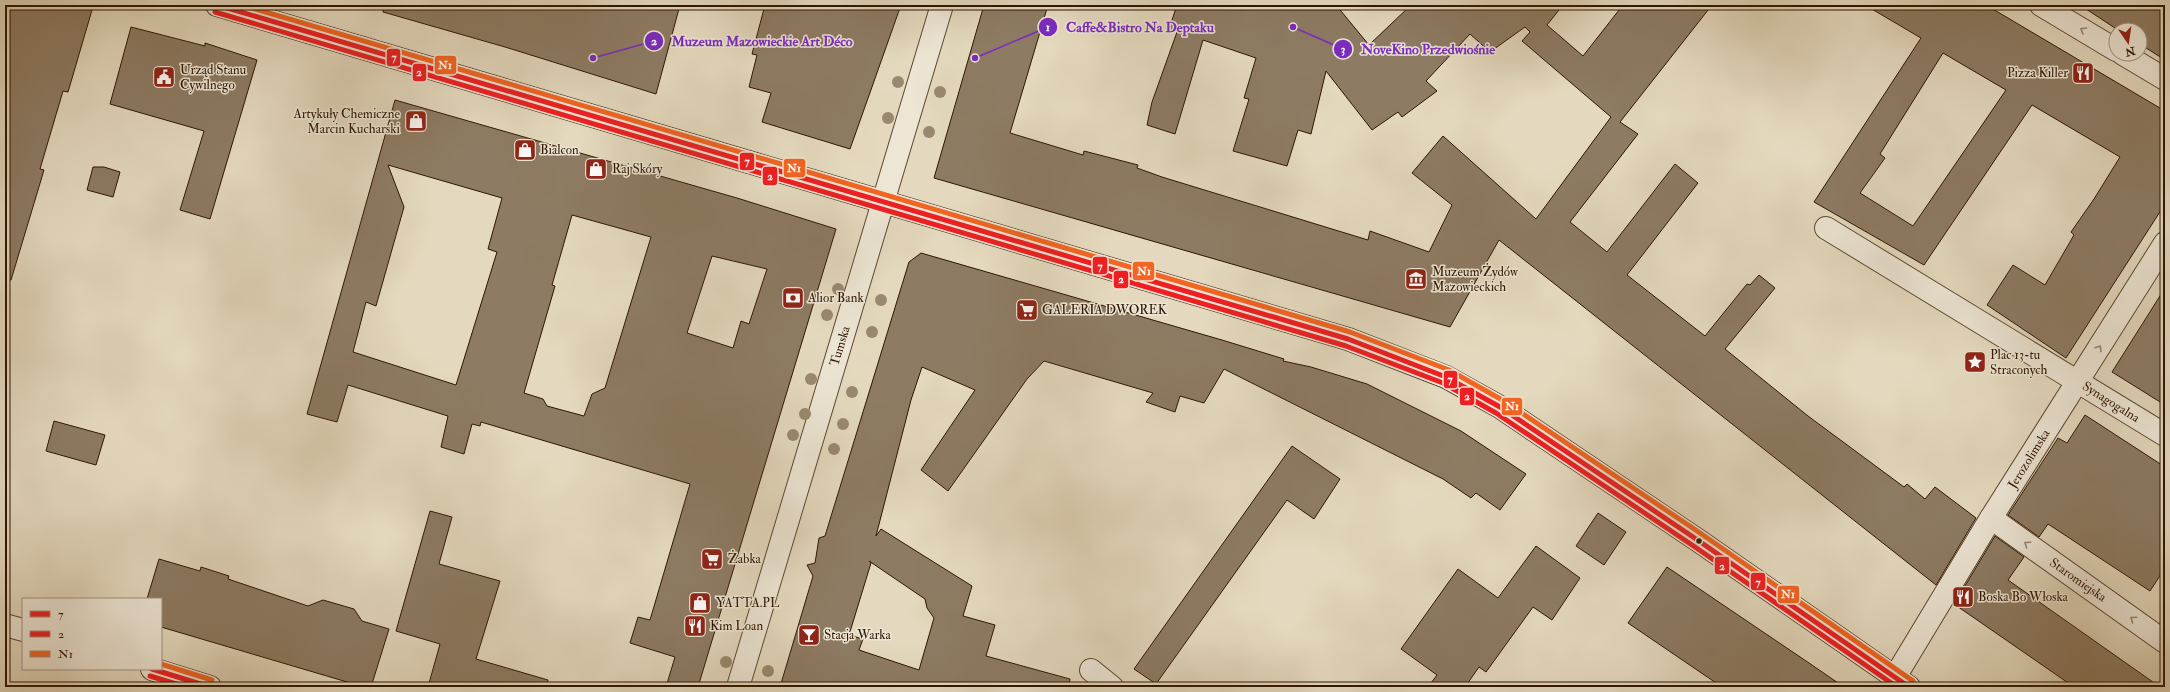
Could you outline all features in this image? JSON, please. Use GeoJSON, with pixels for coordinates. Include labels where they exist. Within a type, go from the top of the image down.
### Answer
{"type":"FeatureCollection","features":[{"type":"Feature","properties":{"kind":"street"},"geometry":{"type":"LineString","coordinates":[[218,5],[1348,339],[1446,377],[1507,412],[1699,540],[1902,682]]}},
{"type":"Feature","properties":{"kind":"street","name":"Tumska"},"geometry":{"type":"LineString","coordinates":[[738,687],[942,5]]}},
{"type":"Feature","properties":{"kind":"street"},"geometry":{"type":"LineString","coordinates":[[2041,5],[2108,45]]}},
{"type":"Feature","properties":{"kind":"street"},"geometry":{"type":"LineString","coordinates":[[2137,62],[2165,79]]}},
{"type":"Feature","properties":{"kind":"street","name":"Synagogalna"},"geometry":{"type":"LineString","coordinates":[[1826,228],[2165,435]]}},
{"type":"Feature","properties":{"kind":"street","name":"Jerozolimska"},"geometry":{"type":"LineString","coordinates":[[1902,682],[1991,518],[2165,243]]}},
{"type":"Feature","properties":{"kind":"street","name":"Staromiejska"},"geometry":{"type":"LineString","coordinates":[[1991,518],[2165,642]]}},
{"type":"Feature","properties":{"kind":"street"},"geometry":{"type":"LineString","coordinates":[[5,625],[22,630]]}},
{"type":"Feature","properties":{"kind":"street"},"geometry":{"type":"LineString","coordinates":[[155,670],[210,687]]}},
{"type":"Feature","properties":{"kind":"street"},"geometry":{"type":"LineString","coordinates":[[1091,670],[1112,687]]}},
{"type":"Feature","properties":{"kind":"building"},"geometry":{"type":"Polygon","coordinates":[[[5,5],[73,5],[92,10],[68,92],[63,91],[40,169],[44,170],[11,280],[5,279],[5,5]]]}},
{"type":"Feature","properties":{"kind":"building"},"geometry":{"type":"Polygon","coordinates":[[[384,5],[680,5],[656,94],[505,47],[383,12],[384,5]]]}},
{"type":"Feature","properties":{"kind":"building"},"geometry":{"type":"Polygon","coordinates":[[[765,5],[901,5],[850,149],[762,122],[771,93],[749,87],[757,55],[752,54],[765,5]]]}},
{"type":"Feature","properties":{"kind":"building"},"geometry":{"type":"Polygon","coordinates":[[[984,5],[1048,5],[1010,133],[1083,155],[1084,151],[1138,165],[1137,168],[1162,177],[1368,240],[1370,231],[1429,252],[1452,205],[1412,173],[1443,136],[1536,219],[1611,117],[1522,41],[1530,32],[1525,27],[1490,52],[1470,34],[1426,81],[1437,91],[1402,117],[1398,112],[1372,130],[1326,71],[1311,134],[1298,130],[1287,166],[1233,151],[1249,99],[1244,98],[1256,58],[1203,40],[1175,134],[1147,125],[1152,102],[1177,32],[1169,29],[1177,5],[1336,5],[1369,45],[1411,5],[1563,5],[1547,25],[1583,56],[1623,5],[1712,5],[1620,122],[1638,134],[1570,222],[1607,252],[1675,164],[1698,183],[1627,275],[1705,336],[1747,284],[1750,285],[1759,275],[1775,288],[1725,349],[1808,416],[1904,487],[1907,484],[1925,499],[1935,487],[1976,518],[1936,585],[1499,240],[1450,327],[934,178],[984,5]]]}},
{"type":"Feature","properties":{"kind":"building"},"geometry":{"type":"Polygon","coordinates":[[[1865,5],[1986,5],[2165,111],[2165,204],[2066,358],[1987,305],[2013,265],[2045,285],[2074,235],[2071,232],[2094,199],[2120,157],[2032,105],[1924,265],[1814,202],[1921,38],[1865,5]],[[1943,53],[1880,154],[1885,158],[1860,193],[1913,226],[2006,90],[1943,53]]]}},
{"type":"Feature","properties":{"kind":"building"},"geometry":{"type":"Polygon","coordinates":[[[2080,5],[2165,5],[2165,60],[2148,49],[2148,22],[2108,22],[2108,23],[2080,5]]]}},
{"type":"Feature","properties":{"kind":"building","name":"Urząd Stanu Cywilnego"},"geometry":{"type":"Polygon","coordinates":[[[131,27],[205,46],[205,43],[257,60],[210,219],[180,210],[204,131],[110,104],[131,27]]]}},
{"type":"Feature","properties":{"kind":"building"},"geometry":{"type":"Polygon","coordinates":[[[395,100],[737,198],[836,229],[698,687],[666,687],[675,657],[630,643],[638,617],[650,620],[690,484],[481,422],[480,426],[472,424],[464,454],[441,447],[448,416],[348,385],[337,422],[307,414],[395,100]],[[388,165],[404,207],[376,306],[366,302],[353,352],[456,385],[497,252],[488,249],[502,198],[388,165]],[[572,215],[552,285],[555,286],[524,393],[543,399],[547,406],[584,416],[592,394],[605,388],[651,237],[572,215]],[[712,256],[687,333],[733,348],[741,321],[749,324],[767,269],[712,256]]]}},
{"type":"Feature","properties":{"kind":"building"},"geometry":{"type":"Polygon","coordinates":[[[93,167],[104,167],[120,172],[113,197],[87,190],[93,167]]]}},
{"type":"Feature","properties":{"kind":"building"},"geometry":{"type":"Polygon","coordinates":[[[921,253],[1222,340],[1284,359],[1283,361],[1311,367],[1367,384],[1461,431],[1526,474],[1500,510],[1476,493],[1471,498],[1443,479],[1224,369],[1204,403],[1180,396],[1175,412],[1146,402],[1153,393],[1044,361],[1027,379],[948,491],[921,470],[975,390],[922,367],[911,400],[876,536],[881,529],[972,586],[963,616],[995,625],[986,656],[1070,679],[1069,687],[780,687],[813,576],[807,565],[815,563],[819,538],[825,536],[909,262],[921,253]],[[869,561],[871,563],[849,635],[863,639],[859,650],[919,670],[934,618],[927,608],[925,599],[869,561]]]}},
{"type":"Feature","properties":{"kind":"building"},"geometry":{"type":"Polygon","coordinates":[[[2165,288],[2165,405],[2112,372],[2165,288]]]}},
{"type":"Feature","properties":{"kind":"building"},"geometry":{"type":"Polygon","coordinates":[[[2085,415],[2165,467],[2165,568],[2150,591],[2048,524],[2039,537],[2008,515],[2058,438],[2067,443],[2085,415]]]}},
{"type":"Feature","properties":{"kind":"building"},"geometry":{"type":"Polygon","coordinates":[[[54,421],[105,435],[96,465],[46,451],[54,421]]]}},
{"type":"Feature","properties":{"kind":"building"},"geometry":{"type":"Polygon","coordinates":[[[1292,446],[1340,479],[1314,519],[1287,500],[1156,684],[1134,669],[1292,446]]]}},
{"type":"Feature","properties":{"kind":"building"},"geometry":{"type":"Polygon","coordinates":[[[430,511],[452,517],[439,564],[500,581],[476,659],[548,680],[547,687],[428,687],[440,644],[396,631],[430,511]]]}},
{"type":"Feature","properties":{"kind":"building"},"geometry":{"type":"Polygon","coordinates":[[[1598,513],[1626,532],[1604,565],[1576,546],[1598,513]]]}},
{"type":"Feature","properties":{"kind":"building"},"geometry":{"type":"Polygon","coordinates":[[[1995,536],[2024,557],[2008,580],[2160,687],[2074,687],[1954,604],[1995,536]]]}},
{"type":"Feature","properties":{"kind":"building"},"geometry":{"type":"Polygon","coordinates":[[[1536,546],[1580,578],[1552,620],[1533,607],[1486,672],[1479,667],[1465,687],[1428,687],[1437,675],[1401,649],[1458,569],[1498,598],[1536,546]]]}},
{"type":"Feature","properties":{"kind":"building"},"geometry":{"type":"Polygon","coordinates":[[[159,559],[200,571],[201,567],[229,576],[228,579],[308,606],[323,600],[354,609],[362,621],[389,629],[371,687],[364,687],[162,627],[162,598],[147,598],[159,559]]]}},
{"type":"Feature","properties":{"kind":"building"},"geometry":{"type":"Polygon","coordinates":[[[1667,567],[1844,687],[1722,687],[1628,623],[1667,567]]]}},
{"type":"Feature","properties":{"kind":"transit line","name":"7"},"geometry":{"type":"LineString","coordinates":[[217,5],[1348,339],[1446,377],[1500,407],[1699,541],[1909,687]]}},
{"type":"Feature","properties":{"kind":"transit line","name":"N1"},"geometry":{"type":"LineString","coordinates":[[242,5],[1350,332],[1449,370],[1504,401],[1703,535],[1913,681]]}},
{"type":"Feature","properties":{"kind":"transit line","name":"2"},"geometry":{"type":"LineString","coordinates":[[215,12],[1346,346],[1443,383],[1496,413],[1695,547],[1897,687]]}},
{"type":"Feature","properties":{"kind":"transit line","name":"N1"},"geometry":{"type":"LineString","coordinates":[[162,664],[212,680]]}},
{"type":"Feature","properties":{"kind":"transit line","name":"7"},"geometry":{"type":"LineString","coordinates":[[155,670],[210,687]]}},
{"type":"Feature","properties":{"kind":"transit line","name":"2"},"geometry":{"type":"LineString","coordinates":[[150,676],[186,687]]}},
{"type":"Feature","properties":{"kind":"place","name":"NoveKino Przedwiośnie"},"geometry":{"type":"Point","coordinates":[1293,27]}},
{"type":"Feature","properties":{"kind":"place","name":"Muzeum Mazowieckie Art Déco"},"geometry":{"type":"Point","coordinates":[593,58]}},
{"type":"Feature","properties":{"kind":"place","name":"Caffe&Bistro Na Deptaku"},"geometry":{"type":"Point","coordinates":[975,58]}},
{"type":"Feature","properties":{"kind":"place","name":"Pizza Killer"},"geometry":{"type":"Point","coordinates":[2083,73]}},
{"type":"Feature","properties":{"kind":"place","name":"Urząd Stanu Cywilnego"},"geometry":{"type":"Point","coordinates":[164,77]}},
{"type":"Feature","properties":{"kind":"place","name":"Artykuły Chemiczne Marcin Kucharski"},"geometry":{"type":"Point","coordinates":[416,121]}},
{"type":"Feature","properties":{"kind":"place","name":"Bialcon"},"geometry":{"type":"Point","coordinates":[525,150]}},
{"type":"Feature","properties":{"kind":"place","name":"Raj Skóry"},"geometry":{"type":"Point","coordinates":[596,169]}},
{"type":"Feature","properties":{"kind":"place","name":"Muzeum Żydów Mazowieckich"},"geometry":{"type":"Point","coordinates":[1416,279]}},
{"type":"Feature","properties":{"kind":"place","name":"Alior Bank"},"geometry":{"type":"Point","coordinates":[793,298]}},
{"type":"Feature","properties":{"kind":"place","name":"GALERIA DWOREK"},"geometry":{"type":"Point","coordinates":[1027,310]}},
{"type":"Feature","properties":{"kind":"place","name":"Plac 13-tu Straconych"},"geometry":{"type":"Point","coordinates":[1975,362]}},
{"type":"Feature","properties":{"kind":"place","name":"Żabka"},"geometry":{"type":"Point","coordinates":[712,559]}},
{"type":"Feature","properties":{"kind":"place","name":"Boska Bo Włoska"},"geometry":{"type":"Point","coordinates":[1963,597]}},
{"type":"Feature","properties":{"kind":"place","name":"YATTA.PL"},"geometry":{"type":"Point","coordinates":[700,603]}},
{"type":"Feature","properties":{"kind":"place","name":"Kim Loan"},"geometry":{"type":"Point","coordinates":[695,626]}},
{"type":"Feature","properties":{"kind":"place","name":"Stacja Warka"},"geometry":{"type":"Point","coordinates":[809,635]}}]}
